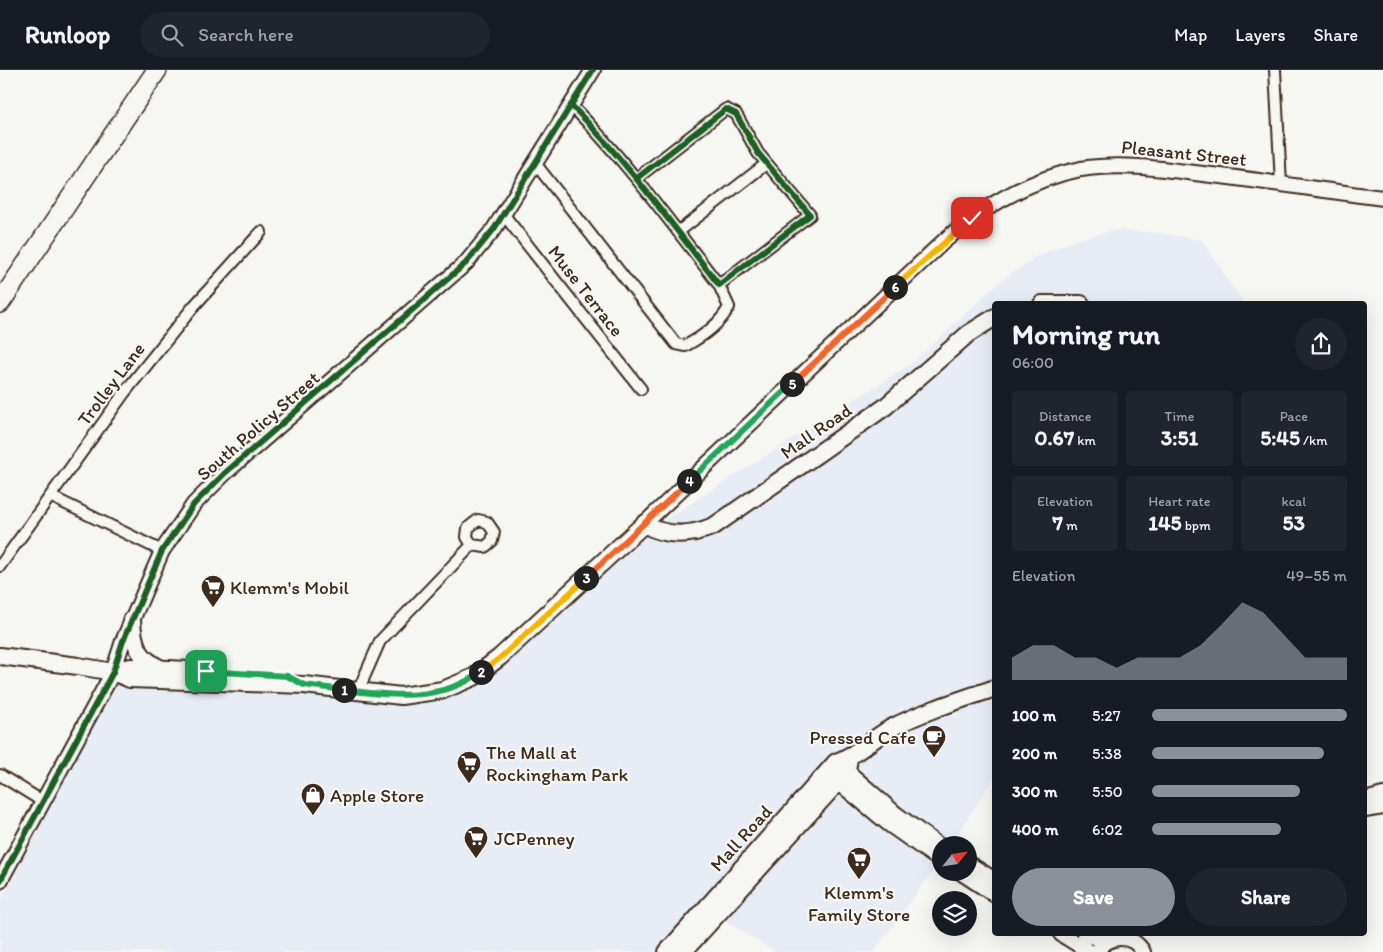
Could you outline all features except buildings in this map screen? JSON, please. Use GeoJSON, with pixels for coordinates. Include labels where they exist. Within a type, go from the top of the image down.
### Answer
{"type":"FeatureCollection","features":[{"type":"Feature","properties":{"kind":"highway"},"geometry":{"type":"LineString","coordinates":[[0,303],[157,70]]}},
{"type":"Feature","properties":{"kind":"main road","name":"South Policy Street"},"geometry":{"type":"LineString","coordinates":[[0,881],[113,672],[118,652],[162,551],[178,524],[201,496],[466,263],[504,215],[593,70]]}},
{"type":"Feature","properties":{"kind":"main road","name":"Pleasant Street"},"geometry":{"type":"LineString","coordinates":[[113,672],[130,679],[304,685],[401,696],[444,690],[474,677],[500,658],[944,241],[978,213],[1037,182],[1079,170],[1108,166],[1145,167],[1383,198]]}},
{"type":"Feature","properties":{"kind":"main road","name":"Mall Road"},"geometry":{"type":"LineString","coordinates":[[644,524],[656,532],[682,534],[704,530],[720,522],[885,407],[968,334],[992,319]]}},
{"type":"Feature","properties":{"kind":"main road"},"geometry":{"type":"LineString","coordinates":[[132,620],[132,633],[137,650],[144,658],[160,668]]}},
{"type":"Feature","properties":{"kind":"main road"},"geometry":{"type":"LineString","coordinates":[[0,656],[113,672]]}},
{"type":"Feature","properties":{"kind":"main road","name":"Pleasant Street"},"geometry":{"type":"LineString","coordinates":[[113,672],[130,668],[160,668],[287,676],[304,685]]}},
{"type":"Feature","properties":{"kind":"main road","name":"Mall Road"},"geometry":{"type":"LineString","coordinates":[[666,952],[839,769],[880,735],[903,722],[992,689]]}},
{"type":"Feature","properties":{"kind":"main road","name":"Mall Road"},"geometry":{"type":"LineString","coordinates":[[683,952],[839,769]]}},
{"type":"Feature","properties":{"kind":"main road"},"geometry":{"type":"LineString","coordinates":[[839,769],[932,840]]}},
{"type":"Feature","properties":{"kind":"main road"},"geometry":{"type":"LineString","coordinates":[[839,769],[890,825],[932,855]]}},
{"type":"Feature","properties":{"kind":"main road"},"geometry":{"type":"LineString","coordinates":[[1367,799],[1383,795]]}},
{"type":"Feature","properties":{"kind":"main road"},"geometry":{"type":"LineString","coordinates":[[1367,810],[1383,807]]}},
{"type":"Feature","properties":{"kind":"main road"},"geometry":{"type":"LineString","coordinates":[[978,870],[992,878]]}},
{"type":"Feature","properties":{"kind":"main road"},"geometry":{"type":"LineString","coordinates":[[974,881],[992,893]]}},
{"type":"Feature","properties":{"kind":"main road"},"geometry":{"type":"LineString","coordinates":[[1064,936],[1090,952]]}},
{"type":"Feature","properties":{"kind":"main road"},"geometry":{"type":"LineString","coordinates":[[1088,936],[1102,947],[1124,936],[1135,942],[1142,950]]}},
{"type":"Feature","properties":{"kind":"main road"},"geometry":{"type":"LineString","coordinates":[[1142,950],[1146,936]]}},
{"type":"Feature","properties":{"kind":"street"},"geometry":{"type":"LineString","coordinates":[[1275,70],[1281,184]]}},
{"type":"Feature","properties":{"kind":"street"},"geometry":{"type":"LineString","coordinates":[[535,163],[676,344],[685,346],[697,340],[724,316],[729,307],[719,285],[608,142],[571,105]]}},
{"type":"Feature","properties":{"kind":"street"},"geometry":{"type":"LineString","coordinates":[[637,178],[726,109],[736,114],[766,164],[810,215],[719,285]]}},
{"type":"Feature","properties":{"kind":"street"},"geometry":{"type":"LineString","coordinates":[[678,232],[766,164]]}},
{"type":"Feature","properties":{"kind":"street","name":"Muse Terrace"},"geometry":{"type":"LineString","coordinates":[[504,215],[641,389]]}},
{"type":"Feature","properties":{"kind":"street","name":"Trolley Lane"},"geometry":{"type":"LineString","coordinates":[[0,566],[52,497],[125,392],[194,306],[261,232]]}},
{"type":"Feature","properties":{"kind":"street"},"geometry":{"type":"LineString","coordinates":[[52,497],[162,551]]}},
{"type":"Feature","properties":{"kind":"street"},"geometry":{"type":"LineString","coordinates":[[358,692],[380,641],[472,545]]}},
{"type":"Feature","properties":{"kind":"street"},"geometry":{"type":"LineString","coordinates":[[0,776],[42,801]]}},
{"type":"Feature","properties":{"kind":"shaded area","name":"The Mall at Rockingham Park"},"geometry":{"type":"Polygon","coordinates":[[[1116,230],[1159,233],[1202,240],[1242,301],[992,301],[992,681],[918,707],[844,747],[659,952],[0,952],[0,902],[116,684],[418,701],[456,692],[493,675],[644,533],[914,362],[999,282],[1037,256],[1075,240],[1116,230]]]}},
{"type":"Feature","properties":{"kind":"shaded area"},"geometry":{"type":"Polygon","coordinates":[[[992,698],[992,781],[957,836],[932,836],[932,871],[874,952],[776,952],[722,919],[865,754],[926,718],[992,698]]]}},
{"type":"Feature","properties":{"kind":"cycle path"},"geometry":{"type":"LineString","coordinates":[[0,881],[113,672],[123,641],[162,551],[194,504],[225,473],[466,263],[494,229],[593,70]]}},
{"type":"Feature","properties":{"kind":"cycle path"},"geometry":{"type":"LineString","coordinates":[[571,105],[611,148],[719,285],[810,215],[758,153],[736,114],[726,109],[637,178]]}},
{"type":"Feature","properties":{"kind":"place","name":"Klemm's Mobil"},"geometry":{"type":"Point","coordinates":[213,608]}},
{"type":"Feature","properties":{"kind":"place","name":"Pressed Cafe"},"geometry":{"type":"Point","coordinates":[934,758]}},
{"type":"Feature","properties":{"kind":"place","name":"The Mall at Rockingham Park"},"geometry":{"type":"Point","coordinates":[469,784]}},
{"type":"Feature","properties":{"kind":"place","name":"Apple Store"},"geometry":{"type":"Point","coordinates":[313,816]}},
{"type":"Feature","properties":{"kind":"place","name":"JCPenney"},"geometry":{"type":"Point","coordinates":[476,859]}},
{"type":"Feature","properties":{"kind":"place","name":"Klemm's Family Store"},"geometry":{"type":"Point","coordinates":[859,880]}},
{"type":"Feature","properties":{"kind":"route"},"geometry":{"type":"LineString","coordinates":[[206,671],[287,676],[304,685],[401,696],[444,690],[474,677],[500,658],[944,241],[972,218]]}}]}
